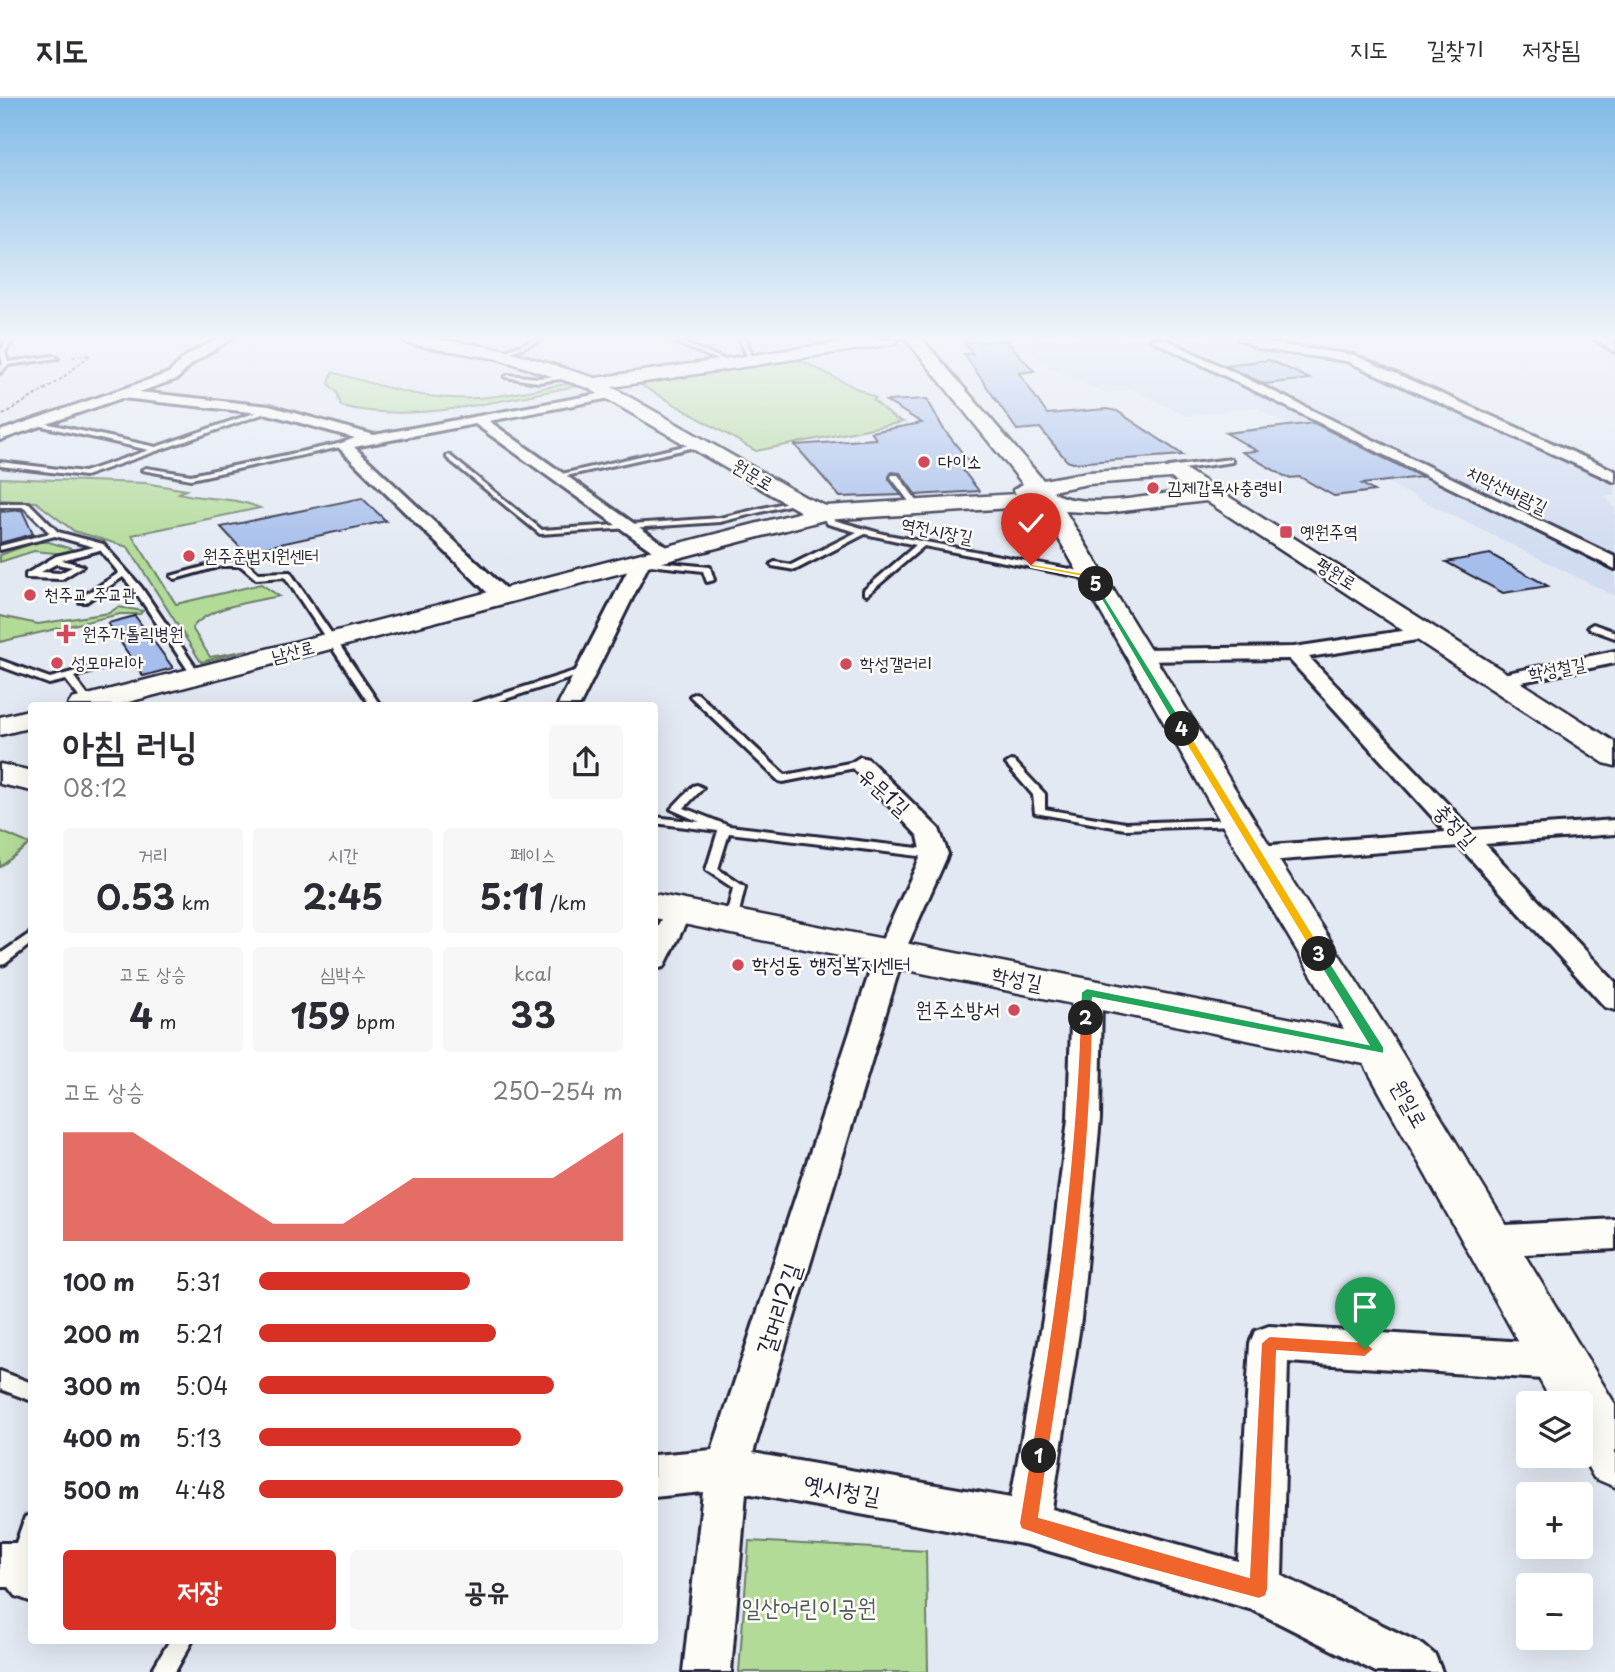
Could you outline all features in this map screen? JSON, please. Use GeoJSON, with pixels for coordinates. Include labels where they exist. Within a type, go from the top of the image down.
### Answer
{"type":"FeatureCollection","features":[{"type":"Feature","properties":{"kind":"main road","name":"원문로"},"geometry":{"type":"LineString","coordinates":[[645,412],[797,502],[823,513],[1049,494]]}},
{"type":"Feature","properties":{"kind":"main road","name":"원일로"},"geometry":{"type":"LineString","coordinates":[[978,412],[1049,494]]}},
{"type":"Feature","properties":{"kind":"main road","name":"원일로"},"geometry":{"type":"LineString","coordinates":[[984,412],[1049,494],[1091,576],[1379,1051],[1615,1458]]}},
{"type":"Feature","properties":{"kind":"main road"},"geometry":{"type":"LineString","coordinates":[[1049,494],[1169,469]]}},
{"type":"Feature","properties":{"kind":"main road","name":"평원로"},"geometry":{"type":"LineString","coordinates":[[1169,469],[1429,633],[1615,756]]}},
{"type":"Feature","properties":{"kind":"main road"},"geometry":{"type":"LineString","coordinates":[[1049,494],[1209,494]]}},
{"type":"Feature","properties":{"kind":"main road","name":"남산로"},"geometry":{"type":"LineString","coordinates":[[94,702],[823,513]]}},
{"type":"Feature","properties":{"kind":"main road"},"geometry":{"type":"LineString","coordinates":[[0,726],[28,719]]}},
{"type":"Feature","properties":{"kind":"main road"},"geometry":{"type":"LineString","coordinates":[[0,775],[28,780]]}},
{"type":"Feature","properties":{"kind":"main road","name":"학성길"},"geometry":{"type":"LineString","coordinates":[[667,908],[1379,1051]]}},
{"type":"Feature","properties":{"kind":"street"},"geometry":{"type":"LineString","coordinates":[[0,436],[66,412]]}},
{"type":"Feature","properties":{"kind":"street"},"geometry":{"type":"LineString","coordinates":[[278,412],[370,439]]}},
{"type":"Feature","properties":{"kind":"street"},"geometry":{"type":"LineString","coordinates":[[343,444],[504,412]]}},
{"type":"Feature","properties":{"kind":"street","name":"치악산바람길"},"geometry":{"type":"LineString","coordinates":[[1306,412],[1615,564]]}},
{"type":"Feature","properties":{"kind":"street"},"geometry":{"type":"LineString","coordinates":[[1471,412],[1615,477]]}},
{"type":"Feature","properties":{"kind":"street"},"geometry":{"type":"LineString","coordinates":[[477,419],[668,554]]}},
{"type":"Feature","properties":{"kind":"street"},"geometry":{"type":"LineString","coordinates":[[343,444],[503,597]]}},
{"type":"Feature","properties":{"kind":"street"},"geometry":{"type":"LineString","coordinates":[[570,702],[640,562]]}},
{"type":"Feature","properties":{"kind":"street"},"geometry":{"type":"LineString","coordinates":[[1139,655],[1294,653],[1429,633]]}},
{"type":"Feature","properties":{"kind":"street","name":"충정길"},"geometry":{"type":"LineString","coordinates":[[1294,653],[1615,1000]]}},
{"type":"Feature","properties":{"kind":"street","name":"학성철길"},"geometry":{"type":"LineString","coordinates":[[1498,681],[1615,657]]}},
{"type":"Feature","properties":{"kind":"street","name":"유문1길"},"geometry":{"type":"LineString","coordinates":[[860,764],[930,834],[935,854]]}},
{"type":"Feature","properties":{"kind":"street"},"geometry":{"type":"LineString","coordinates":[[1248,838],[1469,840],[1615,827]]}},
{"type":"Feature","properties":{"kind":"street"},"geometry":{"type":"LineString","coordinates":[[890,953],[935,854]]}},
{"type":"Feature","properties":{"kind":"street"},"geometry":{"type":"LineString","coordinates":[[658,944],[667,908]]}},
{"type":"Feature","properties":{"kind":"street","name":"갈머리2길"},"geometry":{"type":"LineString","coordinates":[[707,1672],[727,1469],[890,953]]}},
{"type":"Feature","properties":{"kind":"street"},"geometry":{"type":"LineString","coordinates":[[1028,1523],[1062,1319],[1084,1119],[1087,992]]}},
{"type":"Feature","properties":{"kind":"street"},"geometry":{"type":"LineString","coordinates":[[1487,1241],[1615,1234]]}},
{"type":"Feature","properties":{"kind":"street"},"geometry":{"type":"LineString","coordinates":[[1259,1589],[1269,1343],[1558,1362]]}},
{"type":"Feature","properties":{"kind":"street","name":"옛시청길"},"geometry":{"type":"LineString","coordinates":[[658,1476],[727,1469],[1028,1523],[1093,1544],[1259,1589],[1406,1662],[1418,1672]]}},
{"type":"Feature","properties":{"kind":"lane"},"geometry":{"type":"LineString","coordinates":[[0,464],[85,474],[262,412]]}},
{"type":"Feature","properties":{"kind":"lane"},"geometry":{"type":"LineString","coordinates":[[34,423],[156,449]]}},
{"type":"Feature","properties":{"kind":"lane"},"geometry":{"type":"LineString","coordinates":[[146,470],[191,477],[343,444]]}},
{"type":"Feature","properties":{"kind":"lane"},"geometry":{"type":"LineString","coordinates":[[557,476],[702,444]]}},
{"type":"Feature","properties":{"kind":"lane"},"geometry":{"type":"LineString","coordinates":[[449,457],[540,532],[625,524],[720,520],[797,502]]}},
{"type":"Feature","properties":{"kind":"lane"},"geometry":{"type":"LineString","coordinates":[[1169,469],[1230,461]]}},
{"type":"Feature","properties":{"kind":"lane"},"geometry":{"type":"LineString","coordinates":[[895,477],[916,505]]}},
{"type":"Feature","properties":{"kind":"lane"},"geometry":{"type":"LineString","coordinates":[[0,505],[26,505],[55,534],[101,548],[138,589],[197,677]]}},
{"type":"Feature","properties":{"kind":"lane","name":"역전시장길"},"geometry":{"type":"LineString","coordinates":[[823,513],[831,522],[862,532],[1091,576]]}},
{"type":"Feature","properties":{"kind":"lane"},"geometry":{"type":"LineString","coordinates":[[775,564],[792,568],[862,532]]}},
{"type":"Feature","properties":{"kind":"lane"},"geometry":{"type":"LineString","coordinates":[[0,548],[55,534]]}},
{"type":"Feature","properties":{"kind":"lane"},"geometry":{"type":"LineString","coordinates":[[867,592],[921,545]]}},
{"type":"Feature","properties":{"kind":"lane"},"geometry":{"type":"LineString","coordinates":[[54,561],[79,566],[62,576],[31,575],[54,561],[72,553],[101,548]]}},
{"type":"Feature","properties":{"kind":"lane"},"geometry":{"type":"LineString","coordinates":[[640,562],[707,569],[709,580]]}},
{"type":"Feature","properties":{"kind":"lane"},"geometry":{"type":"LineString","coordinates":[[175,576],[221,564],[243,564],[256,576],[287,574],[372,702]]}},
{"type":"Feature","properties":{"kind":"lane"},"geometry":{"type":"LineString","coordinates":[[83,600],[124,573]]}},
{"type":"Feature","properties":{"kind":"lane"},"geometry":{"type":"LineString","coordinates":[[1593,627],[1615,635]]}},
{"type":"Feature","properties":{"kind":"lane"},"geometry":{"type":"LineString","coordinates":[[0,663],[49,681],[102,667]]}},
{"type":"Feature","properties":{"kind":"lane"},"geometry":{"type":"LineString","coordinates":[[487,702],[584,671]]}},
{"type":"Feature","properties":{"kind":"lane"},"geometry":{"type":"LineString","coordinates":[[68,676],[85,702]]}},
{"type":"Feature","properties":{"kind":"lane","name":"유문1길"},"geometry":{"type":"LineString","coordinates":[[695,696],[783,779],[860,764]]}},
{"type":"Feature","properties":{"kind":"lane"},"geometry":{"type":"LineString","coordinates":[[1011,765],[1039,794],[1039,811],[1125,825],[1248,838]]}},
{"type":"Feature","properties":{"kind":"lane"},"geometry":{"type":"LineString","coordinates":[[697,788],[677,809],[725,828]]}},
{"type":"Feature","properties":{"kind":"lane"},"geometry":{"type":"LineString","coordinates":[[658,820],[935,854]]}},
{"type":"Feature","properties":{"kind":"lane"},"geometry":{"type":"LineString","coordinates":[[725,828],[712,870],[739,887],[731,921]]}},
{"type":"Feature","properties":{"kind":"lane"},"geometry":{"type":"LineString","coordinates":[[0,961],[28,939]]}},
{"type":"Feature","properties":{"kind":"lane"},"geometry":{"type":"LineString","coordinates":[[0,1380],[28,1390]]}},
{"type":"Feature","properties":{"kind":"lane"},"geometry":{"type":"LineString","coordinates":[[17,1570],[28,1536]]}},
{"type":"Feature","properties":{"kind":"lane"},"geometry":{"type":"LineString","coordinates":[[162,1672],[180,1644]]}},
{"type":"Feature","properties":{"kind":"shaded area"},"geometry":{"type":"Polygon","coordinates":[[[1179,412],[1214,412],[1187,416],[1179,412]]]}},
{"type":"Feature","properties":{"kind":"shaded area"},"geometry":{"type":"Polygon","coordinates":[[[1265,412],[1463,412],[1615,479],[1615,495],[1606,497],[1615,509],[1615,596],[1395,487],[1265,412]]]}},
{"type":"Feature","properties":{"kind":"green space"},"geometry":{"type":"Polygon","coordinates":[[[689,412],[887,412],[903,422],[756,451],[689,412]]]}},
{"type":"Feature","properties":{"kind":"green space"},"geometry":{"type":"Polygon","coordinates":[[[0,478],[145,483],[186,490],[179,493],[238,501],[260,508],[132,535],[176,604],[261,584],[279,596],[232,606],[200,621],[192,628],[210,657],[248,650],[201,662],[128,547],[74,531],[36,502],[0,500],[0,478]]]}},
{"type":"Feature","properties":{"kind":"green space"},"geometry":{"type":"Polygon","coordinates":[[[36,542],[49,542],[72,549],[65,554],[34,551],[0,562],[0,555],[36,542]]]}},
{"type":"Feature","properties":{"kind":"green space"},"geometry":{"type":"Polygon","coordinates":[[[118,607],[143,611],[140,614],[120,614],[0,642],[0,616],[38,624],[109,613],[118,607]]]}},
{"type":"Feature","properties":{"kind":"green space"},"geometry":{"type":"Polygon","coordinates":[[[0,831],[28,843],[28,846],[0,867],[0,831]]]}},
{"type":"Feature","properties":{"kind":"green space","name":"일산어린이공원"},"geometry":{"type":"Polygon","coordinates":[[[749,1541],[926,1551],[928,1672],[739,1672],[749,1541]]]}},
{"type":"Feature","properties":{"kind":"building"},"geometry":{"type":"Polygon","coordinates":[[[905,412],[934,412],[974,468],[962,469],[979,491],[916,495],[900,473],[892,472],[889,479],[901,495],[840,497],[795,445],[876,439],[871,432],[922,423],[905,412]]]}},
{"type":"Feature","properties":{"kind":"building"},"geometry":{"type":"Polygon","coordinates":[[[1005,412],[1119,412],[1183,455],[1073,463],[1067,461],[1040,428],[1017,430],[1005,412]]]}},
{"type":"Feature","properties":{"kind":"building"},"geometry":{"type":"Polygon","coordinates":[[[1314,423],[1422,477],[1362,484],[1374,491],[1334,496],[1300,477],[1288,478],[1242,452],[1257,451],[1226,433],[1314,423]]]}},
{"type":"Feature","properties":{"kind":"building"},"geometry":{"type":"Polygon","coordinates":[[[362,498],[386,521],[244,552],[221,527],[362,498]]]}},
{"type":"Feature","properties":{"kind":"building"},"geometry":{"type":"Polygon","coordinates":[[[22,510],[33,534],[0,543],[0,512],[22,510]]]}},
{"type":"Feature","properties":{"kind":"building"},"geometry":{"type":"Polygon","coordinates":[[[1490,554],[1548,586],[1503,593],[1446,562],[1490,554]]]}},
{"type":"Feature","properties":{"kind":"building"},"geometry":{"type":"Polygon","coordinates":[[[135,616],[173,668],[143,676],[108,623],[135,616]]]}},
{"type":"Feature","properties":{"kind":"place","name":"다이소"},"geometry":{"type":"Point","coordinates":[924,462]}},
{"type":"Feature","properties":{"kind":"place","name":"김제갑목사충령비"},"geometry":{"type":"Point","coordinates":[1153,488]}},
{"type":"Feature","properties":{"kind":"place","name":"옛원주역"},"geometry":{"type":"Point","coordinates":[1286,532]}},
{"type":"Feature","properties":{"kind":"place","name":"원주준법지원센터"},"geometry":{"type":"Point","coordinates":[189,556]}},
{"type":"Feature","properties":{"kind":"place","name":"천주교 주교관"},"geometry":{"type":"Point","coordinates":[30,595]}},
{"type":"Feature","properties":{"kind":"place","name":"원주가톨릭병원"},"geometry":{"type":"Point","coordinates":[66,634]}},
{"type":"Feature","properties":{"kind":"place","name":"성모마리아"},"geometry":{"type":"Point","coordinates":[57,663]}},
{"type":"Feature","properties":{"kind":"place","name":"학성갤러리"},"geometry":{"type":"Point","coordinates":[846,664]}},
{"type":"Feature","properties":{"kind":"place","name":"학성동 행정복지센터"},"geometry":{"type":"Point","coordinates":[738,965]}},
{"type":"Feature","properties":{"kind":"place","name":"원주소방서"},"geometry":{"type":"Point","coordinates":[1014,1010]}},
{"type":"Feature","properties":{"kind":"route"},"geometry":{"type":"LineString","coordinates":[[1031,565],[1091,576],[1257,854],[1379,1051],[1087,992],[1084,1119],[1062,1319],[1028,1523],[1093,1544],[1259,1589],[1269,1343],[1365,1349]]}}]}
